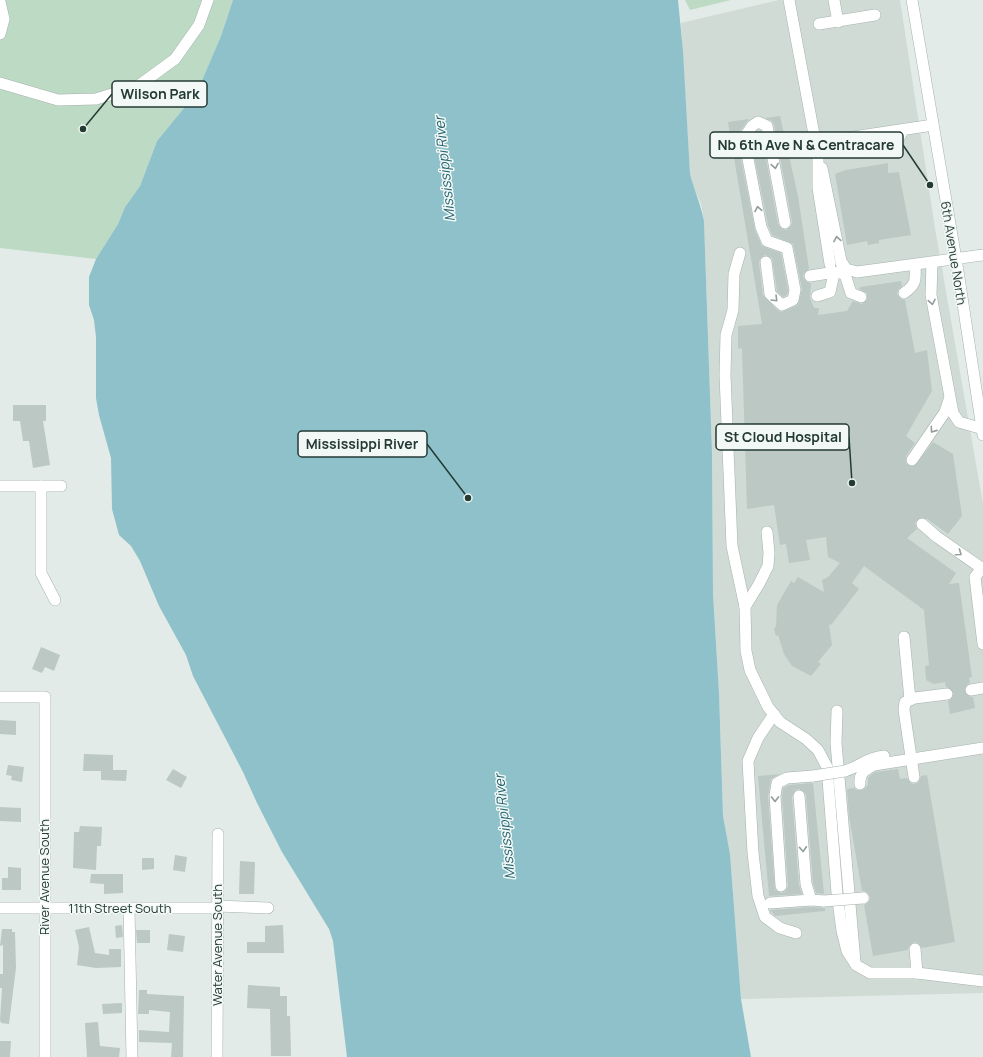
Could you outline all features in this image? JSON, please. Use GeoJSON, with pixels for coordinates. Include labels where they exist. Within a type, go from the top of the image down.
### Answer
{"type":"FeatureCollection","features":[{"type":"Feature","properties":{"kind":"street"},"geometry":{"type":"LineString","coordinates":[[0,83],[58,100],[96,98],[138,86],[175,59],[199,25],[208,0]]}},
{"type":"Feature","properties":{"kind":"street"},"geometry":{"type":"LineString","coordinates":[[789,0],[818,156],[823,171],[835,263],[844,274],[851,293],[861,297]]}},
{"type":"Feature","properties":{"kind":"street"},"geometry":{"type":"LineString","coordinates":[[834,0],[838,22]]}},
{"type":"Feature","properties":{"kind":"street","name":"6th Avenue North"},"geometry":{"type":"LineString","coordinates":[[912,0],[983,431]]}},
{"type":"Feature","properties":{"kind":"street"},"geometry":{"type":"LineString","coordinates":[[0,2],[4,19],[0,34]]}},
{"type":"Feature","properties":{"kind":"street"},"geometry":{"type":"LineString","coordinates":[[819,24],[874,15]]}},
{"type":"Feature","properties":{"kind":"street"},"geometry":{"type":"LineString","coordinates":[[766,262],[770,294],[782,305],[793,300],[795,290],[788,248],[767,241],[761,227],[744,138],[752,126],[758,122],[767,126],[785,223]]}},
{"type":"Feature","properties":{"kind":"street"},"geometry":{"type":"LineString","coordinates":[[903,130],[897,142],[892,146],[860,153],[850,153],[842,147],[840,139],[933,125]]}},
{"type":"Feature","properties":{"kind":"street"},"geometry":{"type":"LineString","coordinates":[[740,253],[734,274],[733,310],[726,335],[725,375],[732,546],[745,607],[746,651],[750,670],[774,714],[780,722],[806,739],[818,750],[827,767]]}},
{"type":"Feature","properties":{"kind":"street"},"geometry":{"type":"LineString","coordinates":[[835,263],[856,272],[956,260],[983,255]]}},
{"type":"Feature","properties":{"kind":"street"},"geometry":{"type":"LineString","coordinates":[[932,263],[931,294],[953,413],[959,422],[983,431]]}},
{"type":"Feature","properties":{"kind":"street"},"geometry":{"type":"LineString","coordinates":[[904,293],[913,287],[916,280],[915,265]]}},
{"type":"Feature","properties":{"kind":"street"},"geometry":{"type":"LineString","coordinates":[[810,276],[835,272],[844,274]]}},
{"type":"Feature","properties":{"kind":"street"},"geometry":{"type":"LineString","coordinates":[[817,296],[830,292],[833,278]]}},
{"type":"Feature","properties":{"kind":"street"},"geometry":{"type":"LineString","coordinates":[[912,460],[945,412],[950,399]]}},
{"type":"Feature","properties":{"kind":"street"},"geometry":{"type":"LineString","coordinates":[[0,486],[61,486]]}},
{"type":"Feature","properties":{"kind":"street"},"geometry":{"type":"LineString","coordinates":[[41,486],[41,573],[55,600]]}},
{"type":"Feature","properties":{"kind":"street"},"geometry":{"type":"LineString","coordinates":[[922,524],[937,538],[982,569],[974,577],[983,644]]}},
{"type":"Feature","properties":{"kind":"street"},"geometry":{"type":"LineString","coordinates":[[745,607],[768,566],[769,553],[767,532]]}},
{"type":"Feature","properties":{"kind":"street"},"geometry":{"type":"LineString","coordinates":[[904,637],[910,700]]}},
{"type":"Feature","properties":{"kind":"street"},"geometry":{"type":"LineString","coordinates":[[971,690],[983,688]]}},
{"type":"Feature","properties":{"kind":"street"},"geometry":{"type":"LineString","coordinates":[[914,778],[907,760],[904,710],[905,702],[947,694]]}},
{"type":"Feature","properties":{"kind":"street","name":"River Avenue South"},"geometry":{"type":"LineString","coordinates":[[0,697],[45,697],[45,1057]]}},
{"type":"Feature","properties":{"kind":"street"},"geometry":{"type":"LineString","coordinates":[[837,711],[836,743],[850,913],[856,965]]}},
{"type":"Feature","properties":{"kind":"street"},"geometry":{"type":"LineString","coordinates":[[774,714],[758,738],[748,761],[753,853],[758,896],[765,916],[780,928],[796,932]]}},
{"type":"Feature","properties":{"kind":"street"},"geometry":{"type":"LineString","coordinates":[[860,784],[860,777],[864,770],[874,765],[983,748]]}},
{"type":"Feature","properties":{"kind":"street"},"geometry":{"type":"LineString","coordinates":[[781,886],[775,796],[777,783],[787,778],[845,771],[855,768],[870,758],[895,755],[907,760]]}},
{"type":"Feature","properties":{"kind":"street"},"geometry":{"type":"LineString","coordinates":[[828,780],[837,893],[842,931],[847,951],[856,965],[870,973],[917,973],[946,975],[983,981]]}},
{"type":"Feature","properties":{"kind":"street"},"geometry":{"type":"LineString","coordinates":[[799,796],[806,884],[811,900]]}},
{"type":"Feature","properties":{"kind":"street","name":"Water Avenue South"},"geometry":{"type":"LineString","coordinates":[[217,1057],[218,834]]}},
{"type":"Feature","properties":{"kind":"street"},"geometry":{"type":"LineString","coordinates":[[770,903],[863,898]]}},
{"type":"Feature","properties":{"kind":"street","name":"11th Street South"},"geometry":{"type":"LineString","coordinates":[[0,908],[268,908]]}},
{"type":"Feature","properties":{"kind":"street"},"geometry":{"type":"LineString","coordinates":[[129,908],[132,1057]]}},
{"type":"Feature","properties":{"kind":"street"},"geometry":{"type":"LineString","coordinates":[[915,949],[917,973]]}},
{"type":"Feature","properties":{"kind":"shaded area"},"geometry":{"type":"Polygon","coordinates":[[[779,0],[900,0],[935,228],[983,504],[983,993],[741,999],[730,854],[723,817],[719,693],[713,594],[712,453],[704,221],[701,203],[694,190],[690,174],[681,23],[779,0]]]}},
{"type":"Feature","properties":{"kind":"green space"},"geometry":{"type":"Polygon","coordinates":[[[0,0],[233,0],[221,36],[200,85],[193,97],[157,141],[140,186],[125,207],[118,224],[96,259],[0,248],[0,0]]]}},
{"type":"Feature","properties":{"kind":"green space"},"geometry":{"type":"Polygon","coordinates":[[[685,0],[731,0],[690,10],[685,0]]]}},
{"type":"Feature","properties":{"kind":"water"},"geometry":{"type":"Polygon","coordinates":[[[233,0],[678,0],[683,51],[690,174],[704,221],[712,453],[713,594],[719,693],[723,816],[730,854],[741,999],[751,1057],[347,1057],[333,941],[329,929],[282,852],[243,772],[193,676],[186,655],[159,606],[140,561],[131,546],[119,535],[112,509],[111,458],[99,415],[96,398],[96,337],[94,320],[89,305],[89,277],[96,259],[118,224],[125,207],[140,186],[157,141],[193,97],[200,85],[221,36],[233,0]]]}},
{"type":"Feature","properties":{"kind":"building"},"geometry":{"type":"Polygon","coordinates":[[[780,116],[798,196],[809,269],[804,273],[803,277],[807,282],[811,283],[810,298],[814,308],[819,308],[818,315],[847,311],[853,301],[862,304],[867,300],[867,293],[859,289],[860,287],[901,281],[902,286],[898,290],[897,294],[901,299],[905,300],[915,353],[927,350],[932,391],[906,436],[915,443],[906,456],[906,463],[908,466],[915,466],[933,442],[953,454],[962,516],[948,534],[926,518],[919,518],[915,522],[917,529],[907,538],[956,573],[949,584],[959,583],[972,677],[969,678],[970,683],[966,685],[964,691],[968,696],[973,697],[975,708],[950,714],[948,701],[953,697],[953,690],[946,687],[945,682],[934,684],[926,680],[925,666],[929,665],[924,610],[864,566],[852,583],[859,589],[831,625],[829,624],[832,645],[818,662],[821,664],[811,676],[792,666],[784,654],[778,635],[776,636],[774,629],[776,626],[777,605],[791,581],[794,583],[798,577],[824,592],[822,580],[828,577],[840,563],[828,557],[826,537],[806,540],[810,560],[789,563],[786,544],[780,545],[774,505],[747,509],[742,348],[738,349],[738,326],[762,324],[728,122],[749,119],[738,134],[737,139],[755,230],[762,246],[781,253],[788,290],[787,295],[783,297],[777,291],[772,258],[765,255],[760,259],[759,263],[763,295],[777,310],[781,312],[798,305],[802,289],[793,244],[772,235],[768,225],[751,140],[757,131],[761,131],[778,224],[782,229],[787,230],[791,226],[792,222],[774,125],[772,121],[765,118],[780,116]]]}},
{"type":"Feature","properties":{"kind":"building"},"geometry":{"type":"Polygon","coordinates":[[[888,163],[888,173],[899,172],[911,235],[879,240],[879,243],[868,245],[867,241],[847,245],[835,174],[846,170],[888,163]]]}},
{"type":"Feature","properties":{"kind":"building"},"geometry":{"type":"Polygon","coordinates":[[[13,405],[46,405],[46,421],[43,421],[50,465],[33,468],[29,441],[23,441],[20,421],[13,421],[13,405]]]}},
{"type":"Feature","properties":{"kind":"building"},"geometry":{"type":"Polygon","coordinates":[[[41,647],[60,655],[54,671],[45,667],[42,673],[32,669],[41,647]]]}},
{"type":"Feature","properties":{"kind":"building"},"geometry":{"type":"Polygon","coordinates":[[[0,720],[16,721],[16,735],[0,734],[0,720]]]}},
{"type":"Feature","properties":{"kind":"building"},"geometry":{"type":"Polygon","coordinates":[[[84,754],[113,755],[113,770],[127,770],[126,781],[101,780],[101,771],[83,771],[84,754]]]}},
{"type":"Feature","properties":{"kind":"building"},"geometry":{"type":"Polygon","coordinates":[[[8,765],[24,767],[22,782],[11,780],[12,776],[6,775],[8,765]]]}},
{"type":"Feature","properties":{"kind":"building"},"geometry":{"type":"Polygon","coordinates":[[[173,769],[187,777],[181,788],[166,780],[173,769]]]}},
{"type":"Feature","properties":{"kind":"building"},"geometry":{"type":"Polygon","coordinates":[[[898,769],[900,779],[907,778],[912,784],[918,783],[921,776],[927,775],[955,942],[922,948],[918,943],[914,942],[909,946],[908,950],[873,956],[864,905],[869,901],[870,897],[866,892],[862,891],[849,816],[847,789],[854,788],[857,790],[863,790],[868,785],[868,778],[872,774],[876,772],[898,769]]]}},
{"type":"Feature","properties":{"kind":"building"},"geometry":{"type":"Polygon","coordinates":[[[780,774],[771,779],[768,796],[775,890],[782,893],[785,892],[788,886],[782,796],[783,788],[789,785],[813,783],[824,894],[816,893],[813,883],[806,795],[799,789],[795,790],[792,797],[799,885],[802,894],[769,896],[758,776],[780,774]]]}},
{"type":"Feature","properties":{"kind":"building"},"geometry":{"type":"Polygon","coordinates":[[[0,807],[21,808],[21,822],[0,821],[0,807]]]}},
{"type":"Feature","properties":{"kind":"building"},"geometry":{"type":"Polygon","coordinates":[[[80,826],[102,827],[101,846],[97,846],[96,870],[73,868],[74,832],[79,832],[80,826]]]}},
{"type":"Feature","properties":{"kind":"building"},"geometry":{"type":"Polygon","coordinates":[[[175,855],[187,857],[185,872],[173,870],[175,855]]]}},
{"type":"Feature","properties":{"kind":"building"},"geometry":{"type":"Polygon","coordinates":[[[142,858],[154,858],[154,869],[142,870],[142,858]]]}},
{"type":"Feature","properties":{"kind":"building"},"geometry":{"type":"Polygon","coordinates":[[[240,861],[255,862],[254,894],[239,894],[240,861]]]}},
{"type":"Feature","properties":{"kind":"building"},"geometry":{"type":"Polygon","coordinates":[[[8,867],[21,868],[21,890],[2,890],[2,878],[8,878],[8,867]]]}},
{"type":"Feature","properties":{"kind":"building"},"geometry":{"type":"Polygon","coordinates":[[[91,874],[123,874],[123,893],[104,894],[104,884],[90,883],[91,874]]]}},
{"type":"Feature","properties":{"kind":"building"},"geometry":{"type":"Polygon","coordinates":[[[811,907],[825,908],[825,911],[775,916],[770,910],[811,907]]]}},
{"type":"Feature","properties":{"kind":"building"},"geometry":{"type":"Polygon","coordinates":[[[122,925],[123,937],[116,938],[115,926],[122,925]]]}},
{"type":"Feature","properties":{"kind":"building"},"geometry":{"type":"Polygon","coordinates":[[[283,925],[284,953],[247,953],[247,942],[265,942],[265,926],[283,925]]]}},
{"type":"Feature","properties":{"kind":"building"},"geometry":{"type":"Polygon","coordinates":[[[89,927],[95,953],[109,955],[109,949],[121,949],[121,967],[96,968],[77,965],[79,947],[75,930],[89,927]]]}},
{"type":"Feature","properties":{"kind":"building"},"geometry":{"type":"Polygon","coordinates":[[[2,929],[12,929],[12,932],[15,932],[16,968],[9,1024],[1,1023],[0,1020],[2,988],[0,988],[0,974],[3,974],[3,945],[0,946],[2,929]]]}},
{"type":"Feature","properties":{"kind":"building"},"geometry":{"type":"Polygon","coordinates":[[[136,930],[150,930],[150,943],[137,943],[136,930]]]}},
{"type":"Feature","properties":{"kind":"building"},"geometry":{"type":"Polygon","coordinates":[[[169,934],[185,936],[183,952],[167,950],[169,934]]]}},
{"type":"Feature","properties":{"kind":"building"},"geometry":{"type":"Polygon","coordinates":[[[248,985],[280,987],[280,996],[287,996],[287,1016],[290,1016],[291,1056],[271,1056],[270,1009],[247,1008],[248,985]]]}},
{"type":"Feature","properties":{"kind":"building"},"geometry":{"type":"Polygon","coordinates":[[[139,990],[147,990],[147,994],[184,996],[183,1057],[171,1057],[172,1043],[139,1042],[139,1030],[169,1032],[170,1012],[149,1010],[149,1014],[138,1014],[139,990]]]}},
{"type":"Feature","properties":{"kind":"building"},"geometry":{"type":"Polygon","coordinates":[[[122,1003],[122,1013],[103,1014],[102,1004],[122,1003]]]}},
{"type":"Feature","properties":{"kind":"building"},"geometry":{"type":"Polygon","coordinates":[[[98,1022],[100,1046],[120,1048],[119,1057],[87,1057],[85,1023],[98,1022]]]}},
{"type":"Feature","properties":{"kind":"building"},"geometry":{"type":"Polygon","coordinates":[[[0,1041],[11,1041],[10,1057],[0,1057],[0,1041]]]}},
{"type":"Feature","properties":{"kind":"tunnel"},"geometry":{"type":"LineString","coordinates":[[912,460],[922,524]]}},
{"type":"Feature","properties":{"kind":"tunnel"},"geometry":{"type":"LineString","coordinates":[[947,694],[971,690]]}},
{"type":"Feature","properties":{"kind":"place","name":"Wilson Park"},"geometry":{"type":"Point","coordinates":[83,129]}},
{"type":"Feature","properties":{"kind":"place","name":"Nb 6th Ave N & Centracare"},"geometry":{"type":"Point","coordinates":[930,185]}},
{"type":"Feature","properties":{"kind":"place","name":"St Cloud Hospital"},"geometry":{"type":"Point","coordinates":[852,483]}},
{"type":"Feature","properties":{"kind":"place","name":"Mississippi River"},"geometry":{"type":"Point","coordinates":[468,498]}}]}
